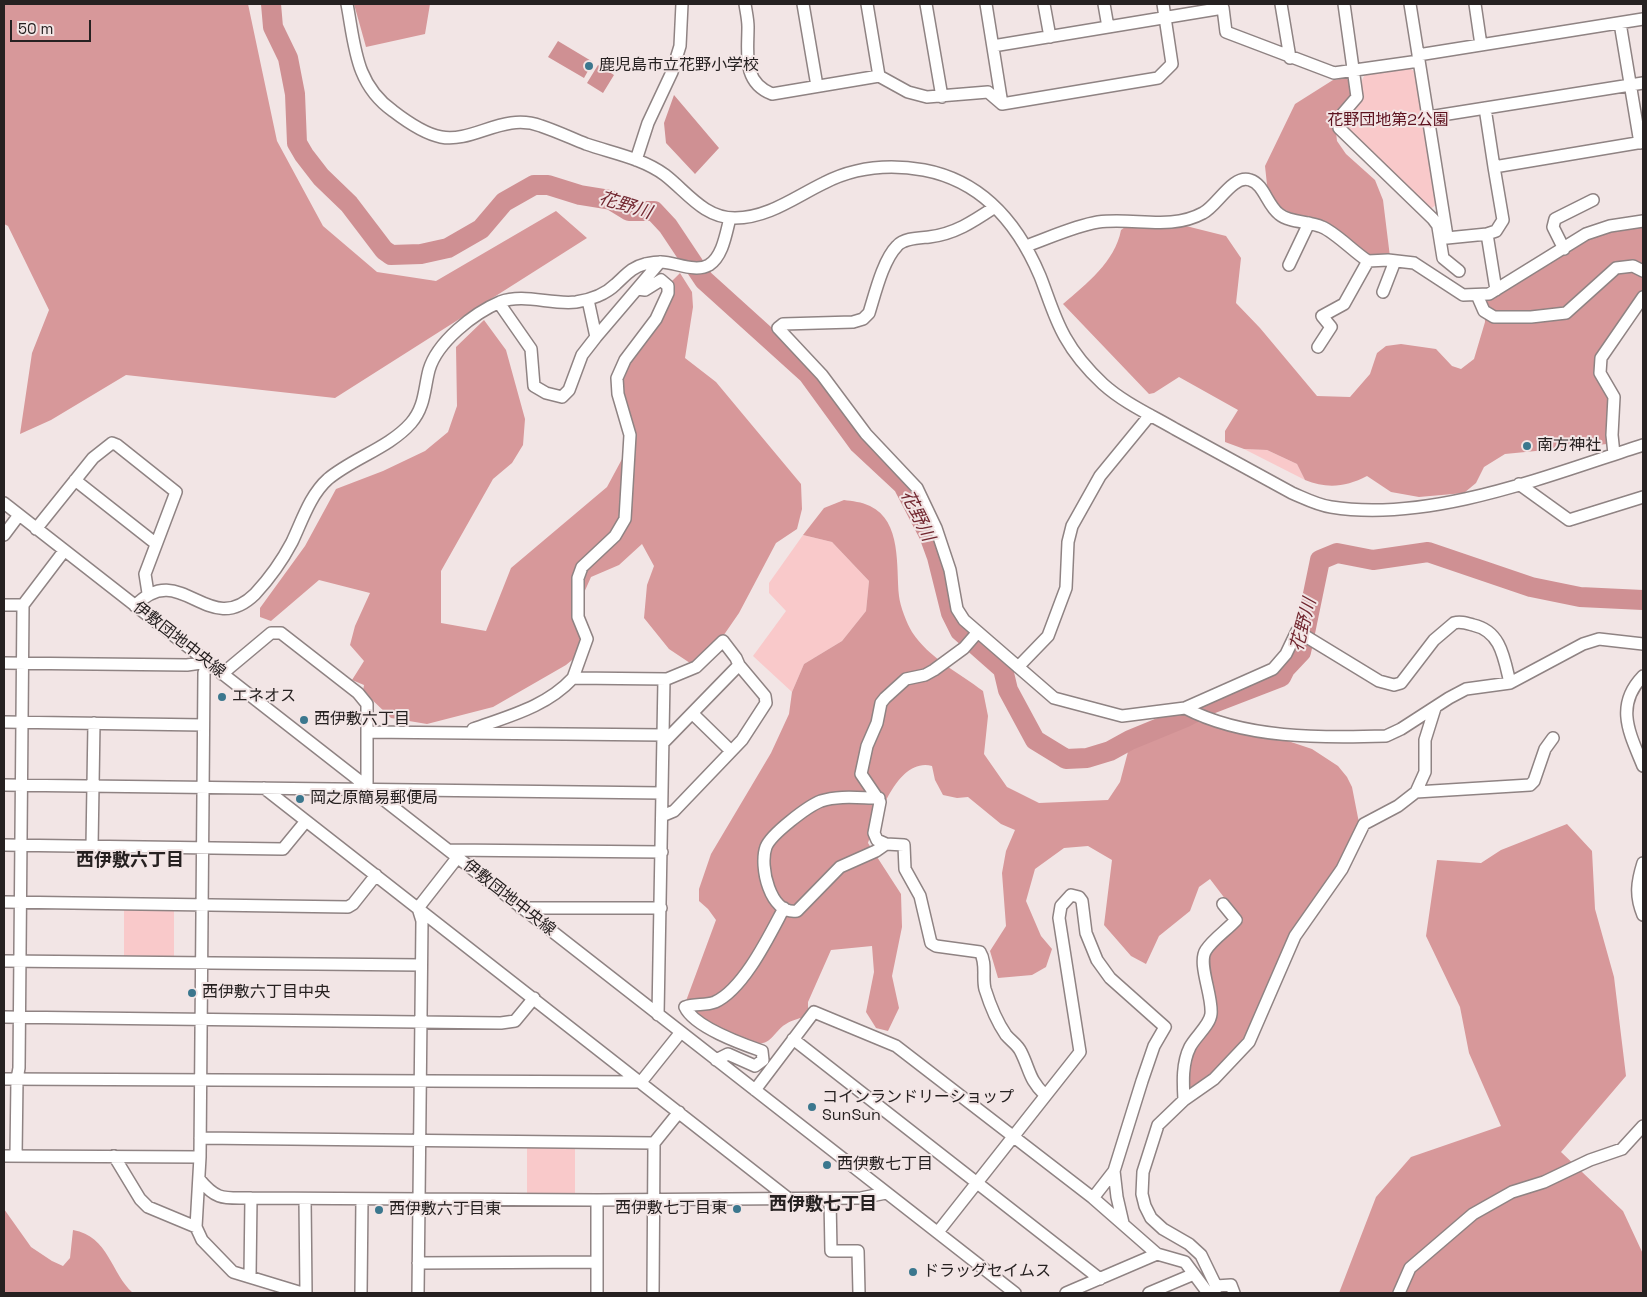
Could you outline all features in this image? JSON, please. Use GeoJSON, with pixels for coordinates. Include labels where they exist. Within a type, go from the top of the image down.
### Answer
{"type":"FeatureCollection","features":[{"type":"Feature","properties":{"kind":"street"},"geometry":{"type":"LineString","coordinates":[[347,4],[362,78],[371,91],[392,110],[427,132],[440,137],[451,137],[512,122],[526,122],[636,160],[664,175],[704,208],[717,216],[730,218],[747,218],[763,214],[826,181],[862,170],[879,167],[901,167],[945,176],[976,192],[1010,221],[1026,246],[1064,335],[1076,354],[1107,387],[1150,415],[1292,493],[1330,507],[1378,510],[1470,498],[1643,445]]}},
{"type":"Feature","properties":{"kind":"street"},"geometry":{"type":"LineString","coordinates":[[636,160],[648,123],[672,72],[680,46],[682,4]]}},
{"type":"Feature","properties":{"kind":"street"},"geometry":{"type":"LineString","coordinates":[[745,4],[748,25],[746,61],[749,74],[763,90],[772,94],[879,76],[908,92],[927,97],[988,92],[1002,104]]}},
{"type":"Feature","properties":{"kind":"street"},"geometry":{"type":"LineString","coordinates":[[803,4],[817,86]]}},
{"type":"Feature","properties":{"kind":"street"},"geometry":{"type":"LineString","coordinates":[[867,4],[879,76]]}},
{"type":"Feature","properties":{"kind":"street"},"geometry":{"type":"LineString","coordinates":[[926,4],[942,96]]}},
{"type":"Feature","properties":{"kind":"street"},"geometry":{"type":"LineString","coordinates":[[986,4],[1002,104]]}},
{"type":"Feature","properties":{"kind":"street"},"geometry":{"type":"LineString","coordinates":[[1044,4],[1050,37]]}},
{"type":"Feature","properties":{"kind":"street"},"geometry":{"type":"LineString","coordinates":[[1104,4],[1108,27]]}},
{"type":"Feature","properties":{"kind":"street"},"geometry":{"type":"LineString","coordinates":[[1002,104],[1158,78],[1172,64],[1163,4]]}},
{"type":"Feature","properties":{"kind":"street"},"geometry":{"type":"LineString","coordinates":[[1281,4],[1290,58]]}},
{"type":"Feature","properties":{"kind":"street"},"geometry":{"type":"LineString","coordinates":[[1344,4],[1357,97],[1338,118],[1339,128],[1438,226],[1447,238]]}},
{"type":"Feature","properties":{"kind":"street"},"geometry":{"type":"LineString","coordinates":[[1410,4],[1447,238]]}},
{"type":"Feature","properties":{"kind":"street"},"geometry":{"type":"LineString","coordinates":[[1475,4],[1481,45]]}},
{"type":"Feature","properties":{"kind":"street"},"geometry":{"type":"LineString","coordinates":[[993,46],[1166,18],[1222,6],[1226,32],[1290,58],[1334,73],[1354,71],[1481,45],[1643,19]]}},
{"type":"Feature","properties":{"kind":"street"},"geometry":{"type":"LineString","coordinates":[[1494,166],[1641,142],[1629,85],[1620,23]]}},
{"type":"Feature","properties":{"kind":"street"},"geometry":{"type":"LineString","coordinates":[[1428,118],[1643,83]]}},
{"type":"Feature","properties":{"kind":"street"},"geometry":{"type":"LineString","coordinates":[[1447,238],[1487,234],[1496,231],[1503,220],[1485,108]]}},
{"type":"Feature","properties":{"kind":"street"},"geometry":{"type":"LineString","coordinates":[[1026,246],[1096,223],[1122,220],[1167,224],[1194,218],[1212,208],[1229,188],[1239,180],[1250,179],[1259,185],[1270,206],[1280,216],[1323,227],[1368,262],[1395,260],[1414,263],[1463,295],[1477,295],[1489,294],[1595,231],[1643,221]]}},
{"type":"Feature","properties":{"kind":"street"},"geometry":{"type":"LineString","coordinates":[[1564,249],[1553,227],[1555,219],[1593,200]]}},
{"type":"Feature","properties":{"kind":"street"},"geometry":{"type":"LineString","coordinates":[[994,206],[967,226],[944,235],[907,240],[896,246],[890,256],[868,313],[863,319],[852,322],[783,324],[778,328],[822,375],[866,434],[917,488],[936,528],[950,570],[957,609],[977,633],[1047,694],[1072,704],[1122,716],[1185,708],[1273,670],[1286,654],[1297,631],[1379,681],[1394,685],[1401,683],[1434,640],[1458,622],[1482,627],[1493,634],[1504,656],[1510,683]]}},
{"type":"Feature","properties":{"kind":"street"},"geometry":{"type":"LineString","coordinates":[[135,606],[148,594],[169,589],[197,602],[228,608],[246,602],[254,595],[278,564],[319,491],[328,480],[389,441],[412,422],[422,406],[433,359],[467,322],[479,312],[498,303],[511,300],[566,303],[588,300],[608,291],[628,271],[638,266],[660,262],[690,268],[708,266],[716,258],[724,243],[730,218]]}},
{"type":"Feature","properties":{"kind":"street"},"geometry":{"type":"LineString","coordinates":[[1289,264],[1309,223]]}},
{"type":"Feature","properties":{"kind":"street"},"geometry":{"type":"LineString","coordinates":[[1438,226],[1443,258],[1459,270]]}},
{"type":"Feature","properties":{"kind":"street"},"geometry":{"type":"LineString","coordinates":[[1487,234],[1496,290]]}},
{"type":"Feature","properties":{"kind":"street"},"geometry":{"type":"LineString","coordinates":[[1383,292],[1395,260]]}},
{"type":"Feature","properties":{"kind":"street"},"geometry":{"type":"LineString","coordinates":[[498,303],[531,349],[534,386],[546,393],[562,397],[582,355],[660,262]]}},
{"type":"Feature","properties":{"kind":"street"},"geometry":{"type":"LineString","coordinates":[[1318,347],[1331,326],[1322,316],[1344,304],[1368,262]]}},
{"type":"Feature","properties":{"kind":"street"},"geometry":{"type":"LineString","coordinates":[[1477,295],[1484,311],[1494,317],[1531,317],[1566,313],[1616,268],[1633,266],[1643,271]]}},
{"type":"Feature","properties":{"kind":"street"},"geometry":{"type":"LineString","coordinates":[[465,732],[541,704],[561,690],[573,678],[586,646],[586,639],[578,617],[578,578],[582,567],[615,536],[626,519],[630,435],[618,394],[617,378],[625,360],[656,319],[668,293],[668,286],[660,280],[645,290],[637,289]]}},
{"type":"Feature","properties":{"kind":"street"},"geometry":{"type":"LineString","coordinates":[[1614,454],[1612,435],[1614,397],[1600,373],[1601,358],[1643,297]]}},
{"type":"Feature","properties":{"kind":"street"},"geometry":{"type":"LineString","coordinates":[[588,300],[596,336]]}},
{"type":"Feature","properties":{"kind":"street"},"geometry":{"type":"LineString","coordinates":[[1018,667],[1048,636],[1066,588],[1068,542],[1072,526],[1100,476],[1150,415]]}},
{"type":"Feature","properties":{"kind":"street"},"geometry":{"type":"LineString","coordinates":[[36,529],[93,458],[112,443],[176,492],[155,543],[145,574],[148,594]]}},
{"type":"Feature","properties":{"kind":"street"},"geometry":{"type":"LineString","coordinates":[[75,480],[155,543]]}},
{"type":"Feature","properties":{"kind":"street"},"geometry":{"type":"LineString","coordinates":[[1519,484],[1569,520],[1643,497]]}},
{"type":"Feature","properties":{"kind":"street","name":"伊敷団地中央線"},"geometry":{"type":"LineString","coordinates":[[4,503],[1016,1293]]}},
{"type":"Feature","properties":{"kind":"street"},"geometry":{"type":"LineString","coordinates":[[4,534],[19,515]]}},
{"type":"Feature","properties":{"kind":"street"},"geometry":{"type":"LineString","coordinates":[[16,1156],[20,1017],[23,605],[64,550]]}},
{"type":"Feature","properties":{"kind":"street"},"geometry":{"type":"LineString","coordinates":[[4,605],[23,605]]}},
{"type":"Feature","properties":{"kind":"street"},"geometry":{"type":"LineString","coordinates":[[222,674],[272,633],[281,633],[358,693],[367,704],[368,789]]}},
{"type":"Feature","properties":{"kind":"street"},"geometry":{"type":"LineString","coordinates":[[977,633],[967,644],[934,670],[925,675],[906,679],[881,703],[877,723],[867,746],[861,768],[863,779],[879,798],[879,813],[874,833],[877,840],[886,844],[904,845],[905,869],[920,896],[931,943],[936,946],[980,952],[983,956],[983,980],[990,1002],[1006,1035],[1022,1053],[1034,1085],[1045,1096]]}},
{"type":"Feature","properties":{"kind":"street"},"geometry":{"type":"LineString","coordinates":[[1185,708],[1204,718],[1228,725],[1284,734],[1386,736],[1466,689],[1510,683],[1583,644],[1599,639],[1643,644]]}},
{"type":"Feature","properties":{"kind":"street"},"geometry":{"type":"LineString","coordinates":[[573,678],[664,679],[696,667],[723,642],[765,696],[766,703],[742,740],[674,811],[662,816]]}},
{"type":"Feature","properties":{"kind":"street"},"geometry":{"type":"LineString","coordinates":[[4,663],[187,666],[208,662]]}},
{"type":"Feature","properties":{"kind":"street"},"geometry":{"type":"LineString","coordinates":[[208,662],[204,673],[200,1157],[196,1227],[202,1240],[219,1260],[233,1272],[304,1293],[306,1199]]}},
{"type":"Feature","properties":{"kind":"street"},"geometry":{"type":"LineString","coordinates":[[367,732],[465,732],[663,739],[693,714],[739,665]]}},
{"type":"Feature","properties":{"kind":"street"},"geometry":{"type":"LineString","coordinates":[[1643,676],[1630,694],[1626,706],[1629,731],[1643,766]]}},
{"type":"Feature","properties":{"kind":"street"},"geometry":{"type":"LineString","coordinates":[[658,1015],[664,679]]}},
{"type":"Feature","properties":{"kind":"street"},"geometry":{"type":"LineString","coordinates":[[1213,1291],[1201,1255],[1189,1244],[1162,1229],[1151,1218],[1142,1194],[1143,1172],[1158,1125],[1184,1100],[1214,1079],[1250,1042],[1295,936],[1342,869],[1364,824],[1398,806],[1416,792],[1425,772],[1425,740],[1435,708]]}},
{"type":"Feature","properties":{"kind":"street"},"geometry":{"type":"LineString","coordinates":[[693,714],[730,751]]}},
{"type":"Feature","properties":{"kind":"street"},"geometry":{"type":"LineString","coordinates":[[4,722],[203,725]]}},
{"type":"Feature","properties":{"kind":"street"},"geometry":{"type":"LineString","coordinates":[[92,847],[94,723]]}},
{"type":"Feature","properties":{"kind":"street"},"geometry":{"type":"LineString","coordinates":[[1416,792],[1530,785],[1534,781],[1545,749],[1553,738]]}},
{"type":"Feature","properties":{"kind":"street"},"geometry":{"type":"LineString","coordinates":[[4,785],[368,789],[397,792],[662,794]]}},
{"type":"Feature","properties":{"kind":"street"},"geometry":{"type":"LineString","coordinates":[[264,788],[789,1199]]}},
{"type":"Feature","properties":{"kind":"street"},"geometry":{"type":"LineString","coordinates":[[879,798],[831,798],[820,802],[809,807],[770,841],[764,854],[770,895],[774,901],[784,908],[797,911],[840,867],[876,851],[886,844]]}},
{"type":"Feature","properties":{"kind":"street"},"geometry":{"type":"LineString","coordinates":[[4,845],[283,849],[306,821]]}},
{"type":"Feature","properties":{"kind":"street"},"geometry":{"type":"LineString","coordinates":[[448,850],[662,852]]}},
{"type":"Feature","properties":{"kind":"street"},"geometry":{"type":"LineString","coordinates":[[418,908],[457,858]]}},
{"type":"Feature","properties":{"kind":"street"},"geometry":{"type":"LineString","coordinates":[[1643,864],[1638,882],[1637,896],[1643,915]]}},
{"type":"Feature","properties":{"kind":"street"},"geometry":{"type":"LineString","coordinates":[[4,902],[201,907],[348,907],[354,904],[376,875]]}},
{"type":"Feature","properties":{"kind":"street"},"geometry":{"type":"LineString","coordinates":[[938,1232],[1080,1052],[1059,918],[1061,906],[1066,899],[1074,895],[1082,901],[1086,933],[1102,969],[1165,1026],[1154,1046],[1142,1080],[1114,1171],[1093,1198]]}},
{"type":"Feature","properties":{"kind":"street"},"geometry":{"type":"LineString","coordinates":[[1184,1100],[1184,1065],[1190,1047],[1211,1017],[1212,999],[1205,979],[1203,964],[1205,951],[1236,920],[1223,904]]}},
{"type":"Feature","properties":{"kind":"street"},"geometry":{"type":"LineString","coordinates":[[418,908],[422,921],[418,1293]]}},
{"type":"Feature","properties":{"kind":"street"},"geometry":{"type":"LineString","coordinates":[[521,908],[661,908]]}},
{"type":"Feature","properties":{"kind":"street"},"geometry":{"type":"LineString","coordinates":[[716,1060],[728,1054],[755,1066],[763,1060],[764,1055],[762,1051],[728,1039],[710,1029],[685,1007],[709,1004],[723,997],[751,967],[784,908]]}},
{"type":"Feature","properties":{"kind":"street"},"geometry":{"type":"LineString","coordinates":[[4,961],[421,965]]}},
{"type":"Feature","properties":{"kind":"street"},"geometry":{"type":"LineString","coordinates":[[4,1017],[501,1023],[515,1021],[534,998]]}},
{"type":"Feature","properties":{"kind":"street"},"geometry":{"type":"LineString","coordinates":[[755,1090],[814,1012],[896,1046],[1093,1198],[1157,1254],[1186,1262],[1194,1274],[1213,1291]]}},
{"type":"Feature","properties":{"kind":"street"},"geometry":{"type":"LineString","coordinates":[[641,1082],[681,1032]]}},
{"type":"Feature","properties":{"kind":"street"},"geometry":{"type":"LineString","coordinates":[[793,1039],[1100,1279]]}},
{"type":"Feature","properties":{"kind":"street"},"geometry":{"type":"LineString","coordinates":[[4,1078],[641,1082]]}},
{"type":"Feature","properties":{"kind":"street"},"geometry":{"type":"LineString","coordinates":[[654,1293],[654,1144],[679,1112]]}},
{"type":"Feature","properties":{"kind":"street"},"geometry":{"type":"LineString","coordinates":[[1399,1293],[1410,1268],[1472,1214],[1512,1192],[1544,1182],[1590,1160],[1622,1149],[1643,1126]]}},
{"type":"Feature","properties":{"kind":"street"},"geometry":{"type":"LineString","coordinates":[[200,1138],[654,1144]]}},
{"type":"Feature","properties":{"kind":"street"},"geometry":{"type":"LineString","coordinates":[[4,1156],[200,1157]]}},
{"type":"Feature","properties":{"kind":"street"},"geometry":{"type":"LineString","coordinates":[[114,1156],[140,1199],[148,1207],[196,1227]]}},
{"type":"Feature","properties":{"kind":"street"},"geometry":{"type":"LineString","coordinates":[[1114,1171],[1123,1223]]}},
{"type":"Feature","properties":{"kind":"street"},"geometry":{"type":"LineString","coordinates":[[199,1179],[211,1194],[224,1198],[419,1200],[830,1199],[862,1198],[886,1192]]}},
{"type":"Feature","properties":{"kind":"street"},"geometry":{"type":"LineString","coordinates":[[250,1276],[251,1198]]}},
{"type":"Feature","properties":{"kind":"street"},"geometry":{"type":"LineString","coordinates":[[361,1293],[362,1199]]}},
{"type":"Feature","properties":{"kind":"street"},"geometry":{"type":"LineString","coordinates":[[830,1199],[831,1251],[858,1251],[859,1293]]}},
{"type":"Feature","properties":{"kind":"street"},"geometry":{"type":"LineString","coordinates":[[597,1200],[597,1293]]}},
{"type":"Feature","properties":{"kind":"street"},"geometry":{"type":"LineString","coordinates":[[1066,1293],[1157,1254]]}},
{"type":"Feature","properties":{"kind":"street"},"geometry":{"type":"LineString","coordinates":[[418,1263],[597,1262]]}},
{"type":"Feature","properties":{"kind":"street"},"geometry":{"type":"LineString","coordinates":[[1148,1293],[1194,1274]]}},
{"type":"Feature","properties":{"kind":"street"},"geometry":{"type":"LineString","coordinates":[[1213,1291],[1231,1285],[1234,1293]]}},
{"type":"Feature","properties":{"kind":"green space","name":"花野団地第2公園"},"geometry":{"type":"Polygon","coordinates":[[[1408,67],[1415,72],[1436,205],[1429,210],[1343,126],[1343,119],[1365,74],[1408,67]]]}},
{"type":"Feature","properties":{"kind":"green space"},"geometry":{"type":"Polygon","coordinates":[[[1244,449],[1267,450],[1297,464],[1305,480],[1244,449]]]}},
{"type":"Feature","properties":{"kind":"green space"},"geometry":{"type":"Polygon","coordinates":[[[803,535],[832,542],[869,581],[866,611],[842,641],[804,664],[792,692],[753,656],[786,611],[769,593],[769,583],[803,535]]]}},
{"type":"Feature","properties":{"kind":"green space"},"geometry":{"type":"Polygon","coordinates":[[[124,909],[174,910],[174,958],[124,958],[124,909]]]}},
{"type":"Feature","properties":{"kind":"green space"},"geometry":{"type":"Polygon","coordinates":[[[575,1145],[575,1193],[527,1193],[527,1146],[575,1145]]]}},
{"type":"Feature","properties":{"kind":"shaded area"},"geometry":{"type":"Polygon","coordinates":[[[4,4],[248,4],[277,141],[323,226],[377,272],[436,281],[556,211],[587,238],[335,398],[126,375],[51,420],[20,434],[32,353],[49,310],[8,226],[4,224],[4,4]]]}},
{"type":"Feature","properties":{"kind":"shaded area"},"geometry":{"type":"Polygon","coordinates":[[[354,4],[430,4],[425,34],[366,47],[354,4]]]}},
{"type":"Feature","properties":{"kind":"shaded area"},"geometry":{"type":"Polygon","coordinates":[[[558,41],[593,62],[584,78],[548,57],[558,41]]]}},
{"type":"Feature","properties":{"kind":"shaded area"},"geometry":{"type":"Polygon","coordinates":[[[598,65],[614,75],[603,93],[587,83],[598,65]]]}},
{"type":"Feature","properties":{"kind":"shaded area"},"geometry":{"type":"Polygon","coordinates":[[[1346,78],[1352,83],[1353,96],[1334,115],[1337,141],[1346,154],[1375,180],[1383,200],[1390,257],[1370,255],[1360,250],[1317,220],[1296,215],[1279,207],[1268,194],[1265,166],[1295,104],[1333,80],[1346,78]]]}},
{"type":"Feature","properties":{"kind":"shaded area"},"geometry":{"type":"Polygon","coordinates":[[[674,95],[719,148],[695,174],[666,143],[664,123],[674,95]]]}},
{"type":"Feature","properties":{"kind":"shaded area"},"geometry":{"type":"Polygon","coordinates":[[[1128,225],[1161,229],[1186,226],[1226,236],[1241,258],[1236,303],[1260,328],[1317,396],[1350,397],[1370,374],[1377,353],[1386,346],[1401,344],[1436,349],[1452,366],[1461,369],[1474,359],[1485,322],[1484,298],[1497,296],[1596,235],[1643,226],[1643,306],[1603,353],[1600,379],[1611,404],[1607,444],[1505,454],[1484,467],[1476,483],[1464,493],[1419,497],[1391,492],[1367,476],[1352,483],[1336,486],[1321,485],[1305,480],[1297,464],[1267,450],[1244,449],[1225,442],[1225,431],[1238,410],[1179,377],[1154,393],[1149,394],[1063,304],[1098,272],[1113,252],[1121,230],[1128,225]]]}},
{"type":"Feature","properties":{"kind":"shaded area"},"geometry":{"type":"Polygon","coordinates":[[[680,273],[692,292],[693,307],[685,358],[716,382],[801,484],[802,509],[797,529],[776,543],[739,613],[719,642],[697,661],[690,663],[669,649],[644,618],[647,585],[654,566],[642,544],[619,565],[591,577],[579,604],[583,651],[566,665],[493,707],[427,724],[391,718],[363,691],[364,685],[352,680],[364,661],[350,645],[355,626],[370,593],[319,580],[271,621],[260,617],[260,608],[305,546],[336,489],[383,471],[425,451],[448,432],[457,406],[456,347],[484,320],[506,350],[525,419],[523,445],[512,463],[493,479],[441,571],[441,623],[486,631],[511,568],[607,487],[636,433],[624,399],[622,376],[636,354],[671,282],[680,273]]]}},
{"type":"Feature","properties":{"kind":"shaded area"},"geometry":{"type":"Polygon","coordinates":[[[844,500],[870,506],[888,522],[897,559],[900,600],[908,624],[927,650],[983,691],[988,716],[984,754],[1007,787],[1039,803],[1108,800],[1120,782],[1130,744],[1161,723],[1189,720],[1249,736],[1288,741],[1312,749],[1338,766],[1347,777],[1352,787],[1360,828],[1340,865],[1281,954],[1247,1038],[1226,1065],[1190,1092],[1186,1081],[1187,1070],[1191,1058],[1215,1014],[1215,997],[1207,971],[1208,955],[1217,941],[1239,917],[1210,879],[1199,887],[1190,911],[1159,936],[1146,964],[1131,956],[1104,925],[1112,860],[1088,846],[1064,848],[1035,869],[1026,901],[1041,936],[1052,949],[1046,967],[1032,975],[998,978],[990,951],[1006,926],[1002,873],[1006,851],[1015,830],[1001,824],[968,797],[957,798],[943,795],[935,780],[932,766],[920,766],[909,771],[899,780],[883,806],[868,843],[901,894],[902,927],[892,976],[899,1008],[888,1031],[876,1028],[866,1012],[874,972],[872,946],[831,950],[808,1002],[808,1016],[786,1024],[766,1042],[757,1044],[746,1042],[722,1032],[700,1016],[686,1001],[716,920],[699,901],[699,889],[711,854],[771,753],[789,714],[792,692],[804,664],[842,641],[866,611],[869,581],[832,542],[803,535],[824,508],[844,500]]]}},
{"type":"Feature","properties":{"kind":"shaded area"},"geometry":{"type":"Polygon","coordinates":[[[1567,824],[1592,851],[1595,909],[1614,977],[1626,1076],[1561,1152],[1623,1211],[1643,1254],[1643,1293],[1339,1293],[1376,1197],[1411,1157],[1501,1126],[1469,1053],[1460,1007],[1426,936],[1437,860],[1481,863],[1501,850],[1567,824]]]}},
{"type":"Feature","properties":{"kind":"shaded area"},"geometry":{"type":"Polygon","coordinates":[[[4,1209],[31,1247],[63,1266],[70,1258],[73,1230],[85,1234],[102,1248],[119,1276],[133,1293],[4,1293],[4,1209]]]}},
{"type":"Feature","properties":{"kind":"waterway","name":"花野川"},"geometry":{"type":"LineString","coordinates":[[271,4],[273,27],[288,58],[295,94],[297,143],[321,177],[349,204],[384,250],[391,255],[421,254],[448,248],[481,229],[504,202],[534,185],[548,185],[580,195],[611,200],[629,211],[654,211],[668,226],[704,280],[808,374],[859,444],[903,485],[929,535],[937,557],[951,613],[960,631],[1003,669],[1008,690],[1035,740],[1066,759],[1087,758],[1110,751],[1130,740],[1186,717],[1211,704],[1281,677],[1285,669],[1301,652],[1320,560],[1337,553],[1373,560],[1428,552],[1531,587],[1580,597],[1643,600]]}},
{"type":"Feature","properties":{"kind":"place","name":"鹿児島市立花野小学校"},"geometry":{"type":"Point","coordinates":[589,66]}},
{"type":"Feature","properties":{"kind":"place","name":"南方神社"},"geometry":{"type":"Point","coordinates":[1527,446]}},
{"type":"Feature","properties":{"kind":"place","name":"エネオス"},"geometry":{"type":"Point","coordinates":[222,697]}},
{"type":"Feature","properties":{"kind":"place","name":"西伊敷六丁目"},"geometry":{"type":"Point","coordinates":[304,720]}},
{"type":"Feature","properties":{"kind":"place","name":"岡之原簡易郵便局"},"geometry":{"type":"Point","coordinates":[300,799]}},
{"type":"Feature","properties":{"kind":"place","name":"西伊敷六丁目中央"},"geometry":{"type":"Point","coordinates":[192,993]}},
{"type":"Feature","properties":{"kind":"place","name":"コインランドリーショップ SunSun"},"geometry":{"type":"Point","coordinates":[812,1107]}},
{"type":"Feature","properties":{"kind":"place","name":"西伊敷七丁目"},"geometry":{"type":"Point","coordinates":[827,1165]}},
{"type":"Feature","properties":{"kind":"place","name":"西伊敷七丁目東"},"geometry":{"type":"Point","coordinates":[737,1209]}},
{"type":"Feature","properties":{"kind":"place","name":"西伊敷六丁目東"},"geometry":{"type":"Point","coordinates":[379,1210]}},
{"type":"Feature","properties":{"kind":"place","name":"ドラッグセイムス"},"geometry":{"type":"Point","coordinates":[913,1272]}},
{"type":"Feature","properties":{"kind":"district","name":"西伊敷六丁目"},"geometry":{"type":"Point","coordinates":[130,861]}},
{"type":"Feature","properties":{"kind":"district","name":"西伊敷七丁目"},"geometry":{"type":"Point","coordinates":[823,1205]}}]}
